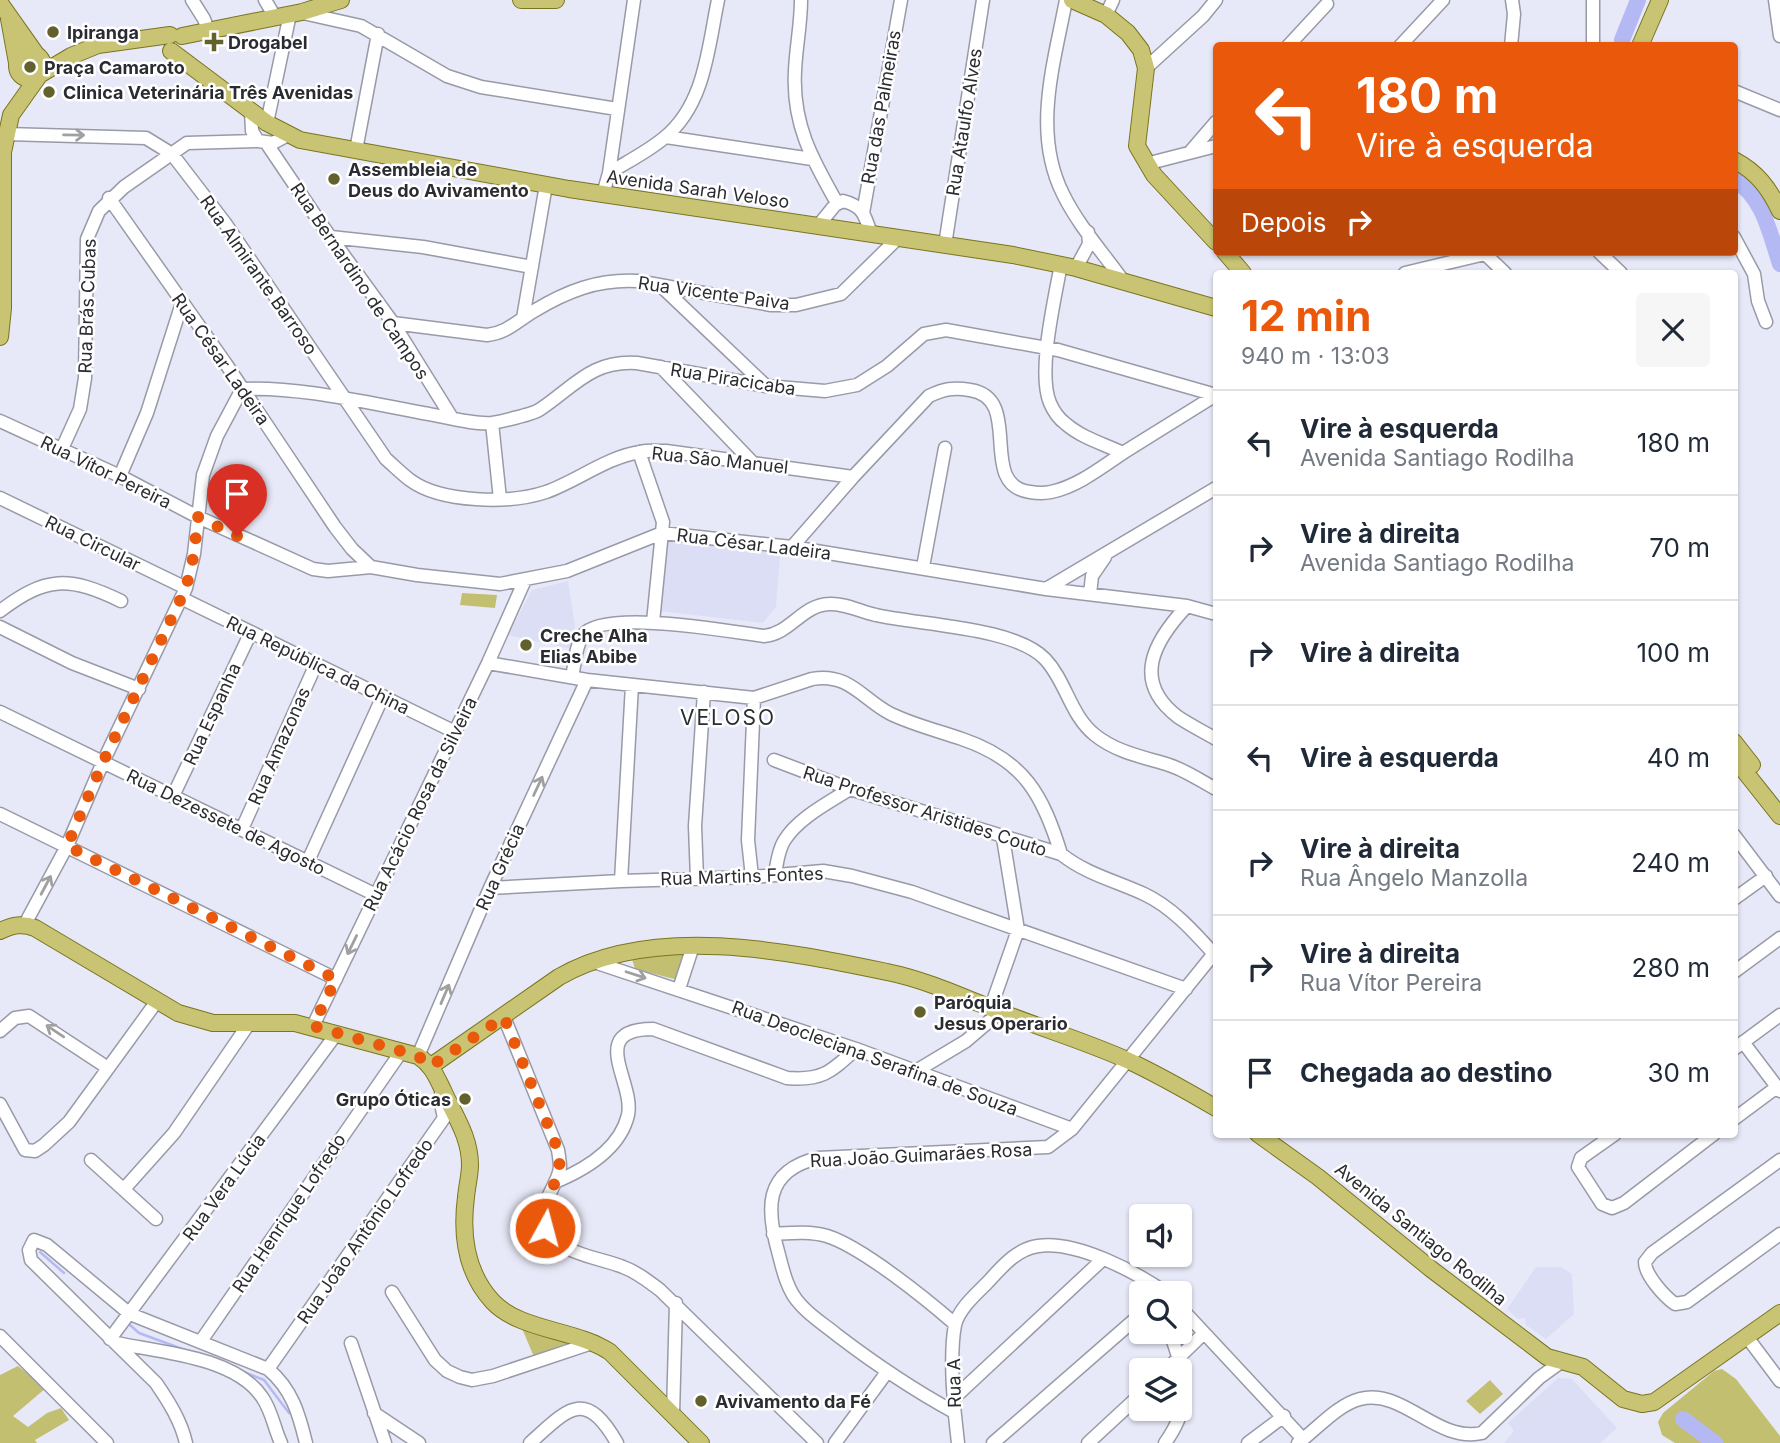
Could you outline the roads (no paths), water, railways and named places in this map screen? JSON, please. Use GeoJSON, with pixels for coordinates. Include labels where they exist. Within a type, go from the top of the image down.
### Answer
{"type":"FeatureCollection","features":[{"type":"Feature","properties":{"kind":"main road"},"geometry":{"type":"LineString","coordinates":[[175,43],[208,30],[289,15],[337,0]]}},
{"type":"Feature","properties":{"kind":"main road"},"geometry":{"type":"LineString","coordinates":[[521,0],[551,1]]}},
{"type":"Feature","properties":{"kind":"main road"},"geometry":{"type":"LineString","coordinates":[[1072,0],[1110,8],[1141,50],[1146,68],[1138,146],[1154,175],[1213,236]]}},
{"type":"Feature","properties":{"kind":"main road"},"geometry":{"type":"LineString","coordinates":[[1642,42],[1660,0]]}},
{"type":"Feature","properties":{"kind":"main road"},"geometry":{"type":"LineString","coordinates":[[3,12],[44,66],[40,76],[8,111]]}},
{"type":"Feature","properties":{"kind":"main road"},"geometry":{"type":"LineString","coordinates":[[3,12],[17,65],[25,78],[40,76]]}},
{"type":"Feature","properties":{"kind":"main road","name":"Avenida Sarah Veloso"},"geometry":{"type":"LineString","coordinates":[[40,76],[71,56],[98,45],[125,41],[175,43],[193,65],[251,111],[267,123],[300,140],[546,185],[1069,266],[1213,307]]}},
{"type":"Feature","properties":{"kind":"main road"},"geometry":{"type":"LineString","coordinates":[[0,335],[1,173],[8,111],[17,65],[24,54],[37,54]]}},
{"type":"Feature","properties":{"kind":"main road","name":"Avenida Sarah Veloso"},"geometry":{"type":"LineString","coordinates":[[37,54],[71,56]]}},
{"type":"Feature","properties":{"kind":"main road"},"geometry":{"type":"LineString","coordinates":[[1738,162],[1761,178],[1780,211]]}},
{"type":"Feature","properties":{"kind":"main road"},"geometry":{"type":"LineString","coordinates":[[1227,256],[1240,270]]}},
{"type":"Feature","properties":{"kind":"main road"},"geometry":{"type":"LineString","coordinates":[[1738,747],[1780,799]]}},
{"type":"Feature","properties":{"kind":"main road"},"geometry":{"type":"LineString","coordinates":[[1738,763],[1780,816]]}},
{"type":"Feature","properties":{"kind":"main road"},"geometry":{"type":"LineString","coordinates":[[0,931],[13,925],[25,924],[36,928],[157,1001],[196,1020],[213,1023],[272,1021],[313,1026],[424,1061],[439,1079],[462,1126],[468,1145],[470,1165],[464,1235],[471,1265],[484,1292],[506,1313],[520,1320],[595,1342],[610,1352],[701,1443]]}},
{"type":"Feature","properties":{"kind":"main road"},"geometry":{"type":"LineString","coordinates":[[424,1061],[504,1017],[559,977],[594,962],[657,947],[736,948],[888,972],[995,1009],[1127,1060],[1213,1106]]}},
{"type":"Feature","properties":{"kind":"main road","name":"Avenida Santiago Rodilha"},"geometry":{"type":"LineString","coordinates":[[1264,1138],[1318,1177],[1431,1269],[1547,1357],[1583,1367],[1623,1399],[1642,1404],[1654,1402],[1780,1313]]}},
{"type":"Feature","properties":{"kind":"street"},"geometry":{"type":"LineString","coordinates":[[192,0],[205,19],[208,30]]}},
{"type":"Feature","properties":{"kind":"street"},"geometry":{"type":"LineString","coordinates":[[265,0],[289,15],[360,26],[447,76],[481,87],[617,109]]}},
{"type":"Feature","properties":{"kind":"street"},"geometry":{"type":"LineString","coordinates":[[603,194],[609,173],[635,0]]}},
{"type":"Feature","properties":{"kind":"street"},"geometry":{"type":"LineString","coordinates":[[609,173],[666,137],[682,120],[703,76],[718,0]]}},
{"type":"Feature","properties":{"kind":"street"},"geometry":{"type":"LineString","coordinates":[[801,0],[801,22],[794,71],[797,114],[812,159],[837,204]]}},
{"type":"Feature","properties":{"kind":"street","name":"Rua das Palmeiras"},"geometry":{"type":"LineString","coordinates":[[863,213],[901,0]]}},
{"type":"Feature","properties":{"kind":"street","name":"Rua Ataulfo Alves"},"geometry":{"type":"LineString","coordinates":[[945,245],[983,0]]}},
{"type":"Feature","properties":{"kind":"street"},"geometry":{"type":"LineString","coordinates":[[1066,0],[1048,97],[1047,140],[1063,195],[1124,282]]}},
{"type":"Feature","properties":{"kind":"street"},"geometry":{"type":"LineString","coordinates":[[1146,68],[1203,16],[1216,0]]}},
{"type":"Feature","properties":{"kind":"street"},"geometry":{"type":"LineString","coordinates":[[1404,42],[1443,0]]}},
{"type":"Feature","properties":{"kind":"street"},"geometry":{"type":"LineString","coordinates":[[1511,42],[1514,13],[1512,0]]}},
{"type":"Feature","properties":{"kind":"street"},"geometry":{"type":"LineString","coordinates":[[1593,0],[1593,42]]}},
{"type":"Feature","properties":{"kind":"street"},"geometry":{"type":"LineString","coordinates":[[1775,0],[1780,36]]}},
{"type":"Feature","properties":{"kind":"street"},"geometry":{"type":"LineString","coordinates":[[1292,42],[1327,4]]}},
{"type":"Feature","properties":{"kind":"street"},"geometry":{"type":"LineString","coordinates":[[267,123],[289,15]]}},
{"type":"Feature","properties":{"kind":"street"},"geometry":{"type":"LineString","coordinates":[[356,150],[378,34]]}},
{"type":"Feature","properties":{"kind":"street"},"geometry":{"type":"LineString","coordinates":[[1738,93],[1779,110]]}},
{"type":"Feature","properties":{"kind":"street"},"geometry":{"type":"LineString","coordinates":[[251,111],[252,131],[263,142],[278,142],[288,135]]}},
{"type":"Feature","properties":{"kind":"street"},"geometry":{"type":"LineString","coordinates":[[1189,152],[1213,125]]}},
{"type":"Feature","properties":{"kind":"street"},"geometry":{"type":"LineString","coordinates":[[6,134],[146,138],[172,154]]}},
{"type":"Feature","properties":{"kind":"street"},"geometry":{"type":"LineString","coordinates":[[666,137],[812,159]]}},
{"type":"Feature","properties":{"kind":"street","name":"Rua Brás Cubas"},"geometry":{"type":"LineString","coordinates":[[61,451],[80,409],[85,378],[87,239],[99,211],[109,198],[187,143],[263,142]]}},
{"type":"Feature","properties":{"kind":"street","name":"Rua Bernardino de Campos"},"geometry":{"type":"LineString","coordinates":[[263,142],[393,323],[452,418]]}},
{"type":"Feature","properties":{"kind":"street"},"geometry":{"type":"LineString","coordinates":[[1146,164],[1213,147]]}},
{"type":"Feature","properties":{"kind":"street","name":"Rua Almirante Barroso"},"geometry":{"type":"LineString","coordinates":[[172,154],[225,223],[344,398]]}},
{"type":"Feature","properties":{"kind":"street"},"geometry":{"type":"LineString","coordinates":[[523,318],[546,185]]}},
{"type":"Feature","properties":{"kind":"street","name":"Rua César Ladeira"},"geometry":{"type":"LineString","coordinates":[[109,198],[243,389],[335,527],[370,567],[499,584],[567,571],[663,533],[792,547],[1046,589],[1187,606],[1213,613]]}},
{"type":"Feature","properties":{"kind":"street"},"geometry":{"type":"LineString","coordinates":[[818,226],[828,212],[843,201],[855,204],[863,213],[871,234]]}},
{"type":"Feature","properties":{"kind":"street"},"geometry":{"type":"LineString","coordinates":[[1088,232],[1089,244],[1069,266],[1048,348],[1047,391],[1054,411],[1064,423],[1081,435],[1123,453]]}},
{"type":"Feature","properties":{"kind":"street"},"geometry":{"type":"LineString","coordinates":[[331,237],[423,247],[532,267]]}},
{"type":"Feature","properties":{"kind":"street","name":"Rua Vicente Paiva"},"geometry":{"type":"LineString","coordinates":[[393,323],[487,335],[504,332],[537,309],[597,282],[637,281],[771,305],[815,302],[841,294],[898,238]]}},
{"type":"Feature","properties":{"kind":"street"},"geometry":{"type":"LineString","coordinates":[[1738,244],[1754,274],[1758,301],[1766,322]]}},
{"type":"Feature","properties":{"kind":"street"},"geometry":{"type":"LineString","coordinates":[[1417,270],[1472,256]]}},
{"type":"Feature","properties":{"kind":"street"},"geometry":{"type":"LineString","coordinates":[[1487,256],[1503,270]]}},
{"type":"Feature","properties":{"kind":"street"},"geometry":{"type":"LineString","coordinates":[[1603,256],[1617,270]]}},
{"type":"Feature","properties":{"kind":"street"},"geometry":{"type":"LineString","coordinates":[[662,286],[765,386]]}},
{"type":"Feature","properties":{"kind":"street"},"geometry":{"type":"LineString","coordinates":[[120,477],[147,413],[182,303]]}},
{"type":"Feature","properties":{"kind":"street","name":"Rua Piracicaba"},"geometry":{"type":"LineString","coordinates":[[243,389],[257,388],[344,398],[492,423],[536,412],[569,386],[603,365],[620,362],[765,386],[825,391],[857,385],[880,372],[924,334],[946,330],[1048,348],[1213,394]]}},
{"type":"Feature","properties":{"kind":"street"},"geometry":{"type":"LineString","coordinates":[[661,367],[752,462]]}},
{"type":"Feature","properties":{"kind":"street"},"geometry":{"type":"LineString","coordinates":[[792,547],[929,396],[953,387],[982,392],[988,396],[997,412],[1003,469],[1010,482],[1029,492],[1051,492],[1091,475],[1213,397]]}},
{"type":"Feature","properties":{"kind":"street"},"geometry":{"type":"LineString","coordinates":[[25,924],[67,846],[103,762],[183,593],[194,554],[203,475],[208,455],[243,389]]}},
{"type":"Feature","properties":{"kind":"street","name":"Rua São Manuel"},"geometry":{"type":"LineString","coordinates":[[344,398],[386,458],[411,481],[435,492],[500,499],[545,492],[620,458],[639,452],[666,451],[853,477]]}},
{"type":"Feature","properties":{"kind":"street","name":"Rua Vítor Pereira"},"geometry":{"type":"LineString","coordinates":[[0,421],[198,517],[313,569],[328,571],[370,567]]}},
{"type":"Feature","properties":{"kind":"street"},"geometry":{"type":"LineString","coordinates":[[492,423],[500,499]]}},
{"type":"Feature","properties":{"kind":"street"},"geometry":{"type":"LineString","coordinates":[[728,459],[733,442]]}},
{"type":"Feature","properties":{"kind":"street"},"geometry":{"type":"LineString","coordinates":[[923,567],[945,448]]}},
{"type":"Feature","properties":{"kind":"street"},"geometry":{"type":"LineString","coordinates":[[639,452],[663,522],[653,622]]}},
{"type":"Feature","properties":{"kind":"street"},"geometry":{"type":"LineString","coordinates":[[1046,589],[1213,490]]}},
{"type":"Feature","properties":{"kind":"street","name":"Rua Circular"},"geometry":{"type":"LineString","coordinates":[[0,498],[183,593]]}},
{"type":"Feature","properties":{"kind":"street"},"geometry":{"type":"LineString","coordinates":[[1090,594],[1092,576],[1110,551]]}},
{"type":"Feature","properties":{"kind":"street","name":"Rua Acácio Rosa da Silveira"},"geometry":{"type":"LineString","coordinates":[[313,1026],[488,663],[524,580]]}},
{"type":"Feature","properties":{"kind":"street"},"geometry":{"type":"LineString","coordinates":[[0,611],[20,596],[60,582],[97,589],[121,601]]}},
{"type":"Feature","properties":{"kind":"street","name":"Rua República da China"},"geometry":{"type":"LineString","coordinates":[[183,593],[251,632],[455,732]]}},
{"type":"Feature","properties":{"kind":"street"},"geometry":{"type":"LineString","coordinates":[[572,677],[583,635],[596,626],[653,622],[764,636],[775,635],[817,605],[836,604],[876,615],[1000,637],[1023,645],[1044,658],[1075,710],[1095,735],[1126,752],[1171,765],[1213,787]]}},
{"type":"Feature","properties":{"kind":"street"},"geometry":{"type":"LineString","coordinates":[[1187,606],[1160,638],[1151,667],[1151,677],[1156,693],[1167,707],[1213,737]]}},
{"type":"Feature","properties":{"kind":"street"},"geometry":{"type":"LineString","coordinates":[[0,627],[72,663],[139,689]]}},
{"type":"Feature","properties":{"kind":"street","name":"Rua Espanha"},"geometry":{"type":"LineString","coordinates":[[173,796],[251,632]]}},
{"type":"Feature","properties":{"kind":"street"},"geometry":{"type":"LineString","coordinates":[[488,663],[587,680],[754,698],[812,679],[828,677],[860,690],[891,714],[988,749],[1013,767],[1037,793],[1050,817],[1061,854]]}},
{"type":"Feature","properties":{"kind":"street","name":"Rua Amazonas"},"geometry":{"type":"LineString","coordinates":[[242,829],[316,664]]}},
{"type":"Feature","properties":{"kind":"street","name":"Rua Grécia"},"geometry":{"type":"LineString","coordinates":[[424,1061],[490,888],[587,680]]}},
{"type":"Feature","properties":{"kind":"street"},"geometry":{"type":"LineString","coordinates":[[621,881],[632,685]]}},
{"type":"Feature","properties":{"kind":"street"},"geometry":{"type":"LineString","coordinates":[[697,879],[695,826],[704,692]]}},
{"type":"Feature","properties":{"kind":"street"},"geometry":{"type":"LineString","coordinates":[[308,861],[383,696]]}},
{"type":"Feature","properties":{"kind":"street"},"geometry":{"type":"LineString","coordinates":[[751,877],[748,840],[754,698]]}},
{"type":"Feature","properties":{"kind":"street","name":"Rua Dezessete de Agosto"},"geometry":{"type":"LineString","coordinates":[[0,712],[376,895]]}},
{"type":"Feature","properties":{"kind":"street","name":"Rua Professor Aristides Couto"},"geometry":{"type":"LineString","coordinates":[[774,760],[850,789],[1061,854],[1086,871],[1146,895],[1184,922],[1213,951]]}},
{"type":"Feature","properties":{"kind":"street"},"geometry":{"type":"LineString","coordinates":[[775,874],[778,853],[784,840],[816,811],[850,789]]}},
{"type":"Feature","properties":{"kind":"street"},"geometry":{"type":"LineString","coordinates":[[0,814],[336,979]]}},
{"type":"Feature","properties":{"kind":"street"},"geometry":{"type":"LineString","coordinates":[[916,1071],[966,1041],[995,1009],[1018,930],[1003,838]]}},
{"type":"Feature","properties":{"kind":"street"},"geometry":{"type":"LineString","coordinates":[[1738,840],[1780,896]]}},
{"type":"Feature","properties":{"kind":"street","name":"Rua Martins Fontes"},"geometry":{"type":"LineString","coordinates":[[490,888],[751,877],[823,871],[912,892],[1186,989]]}},
{"type":"Feature","properties":{"kind":"street"},"geometry":{"type":"LineString","coordinates":[[1738,896],[1766,876]]}},
{"type":"Feature","properties":{"kind":"street"},"geometry":{"type":"LineString","coordinates":[[1738,969],[1780,938]]}},
{"type":"Feature","properties":{"kind":"street"},"geometry":{"type":"LineString","coordinates":[[679,989],[693,946]]}},
{"type":"Feature","properties":{"kind":"street","name":"Rua João Guimarães Rosa"},"geometry":{"type":"LineString","coordinates":[[954,1412],[887,1372],[797,1302],[781,1263],[773,1234],[771,1198],[790,1168],[818,1158],[1048,1147],[1072,1129],[1213,955]]}},
{"type":"Feature","properties":{"kind":"street","name":"Rua Deocleciana Serafina de Souza"},"geometry":{"type":"LineString","coordinates":[[594,962],[856,1049],[1072,1129]]}},
{"type":"Feature","properties":{"kind":"street"},"geometry":{"type":"LineString","coordinates":[[0,1104],[22,1146],[27,1151],[35,1151],[59,1133],[157,1001]]}},
{"type":"Feature","properties":{"kind":"street"},"geometry":{"type":"LineString","coordinates":[[1738,1116],[1779,1089],[1739,1045],[1780,1015]]}},
{"type":"Feature","properties":{"kind":"street"},"geometry":{"type":"LineString","coordinates":[[0,1031],[15,1018],[30,1016],[108,1068]]}},
{"type":"Feature","properties":{"kind":"street"},"geometry":{"type":"LineString","coordinates":[[504,1017],[558,1150],[560,1169],[544,1210],[545,1228],[555,1241],[572,1251],[617,1264],[639,1274],[676,1303],[817,1443]]}},
{"type":"Feature","properties":{"kind":"street"},"geometry":{"type":"LineString","coordinates":[[124,1189],[174,1133],[250,1023]]}},
{"type":"Feature","properties":{"kind":"street"},"geometry":{"type":"LineString","coordinates":[[555,1182],[603,1154],[621,1133],[628,1113],[625,1089],[616,1060],[617,1048],[622,1037],[630,1031],[653,1029],[794,1079],[824,1076],[856,1049]]}},
{"type":"Feature","properties":{"kind":"street","name":"Rua Vera Lúcia"},"geometry":{"type":"LineString","coordinates":[[112,1341],[337,1033]]}},
{"type":"Feature","properties":{"kind":"street","name":"Rua Henrique Lofredo"},"geometry":{"type":"LineString","coordinates":[[201,1341],[401,1052]]}},
{"type":"Feature","properties":{"kind":"street","name":"Rua João Antônio Lofredo"},"geometry":{"type":"LineString","coordinates":[[268,1369],[444,1118],[440,1099],[442,1088]]}},
{"type":"Feature","properties":{"kind":"street"},"geometry":{"type":"LineString","coordinates":[[1609,1138],[1581,1158],[1578,1167],[1602,1204],[1612,1208],[1625,1203],[1709,1138]]}},
{"type":"Feature","properties":{"kind":"street"},"geometry":{"type":"LineString","coordinates":[[91,1160],[156,1219]]}},
{"type":"Feature","properties":{"kind":"street"},"geometry":{"type":"LineString","coordinates":[[1780,1160],[1647,1258],[1645,1269],[1669,1300],[1680,1304],[1687,1302],[1780,1234]]}},
{"type":"Feature","properties":{"kind":"street"},"geometry":{"type":"LineString","coordinates":[[773,1234],[810,1233],[843,1242],[925,1299],[955,1324],[974,1296],[1009,1260],[1037,1246],[1056,1245],[1077,1250],[1146,1281]]}},
{"type":"Feature","properties":{"kind":"street"},"geometry":{"type":"LineString","coordinates":[[186,1443],[172,1406],[156,1383],[31,1260],[29,1250],[34,1240],[47,1245],[130,1314],[268,1369],[282,1381],[290,1396],[299,1415],[306,1443]]}},
{"type":"Feature","properties":{"kind":"street"},"geometry":{"type":"LineString","coordinates":[[954,1397],[1102,1260]]}},
{"type":"Feature","properties":{"kind":"street"},"geometry":{"type":"LineString","coordinates":[[392,1292],[435,1360],[447,1371],[472,1380],[493,1376],[595,1342]]}},
{"type":"Feature","properties":{"kind":"street"},"geometry":{"type":"LineString","coordinates":[[673,1414],[676,1303]]}},
{"type":"Feature","properties":{"kind":"street"},"geometry":{"type":"LineString","coordinates":[[1192,1320],[1305,1440],[1345,1406],[1359,1399],[1369,1398],[1391,1403],[1457,1437],[1486,1438],[1539,1378],[1561,1362]]}},
{"type":"Feature","properties":{"kind":"street","name":"Rua A"},"geometry":{"type":"LineString","coordinates":[[955,1324],[954,1412],[958,1443]]}},
{"type":"Feature","properties":{"kind":"street"},"geometry":{"type":"LineString","coordinates":[[993,1443],[1129,1324]]}},
{"type":"Feature","properties":{"kind":"street"},"geometry":{"type":"LineString","coordinates":[[1180,1358],[1204,1332]]}},
{"type":"Feature","properties":{"kind":"street"},"geometry":{"type":"LineString","coordinates":[[0,1336],[107,1443]]}},
{"type":"Feature","properties":{"kind":"street"},"geometry":{"type":"LineString","coordinates":[[1747,1337],[1780,1381]]}},
{"type":"Feature","properties":{"kind":"street"},"geometry":{"type":"LineString","coordinates":[[112,1341],[216,1365],[248,1380],[262,1398],[281,1443]]}},
{"type":"Feature","properties":{"kind":"street"},"geometry":{"type":"LineString","coordinates":[[351,1343],[385,1443]]}},
{"type":"Feature","properties":{"kind":"street"},"geometry":{"type":"LineString","coordinates":[[835,1443],[887,1372]]}},
{"type":"Feature","properties":{"kind":"street"},"geometry":{"type":"LineString","coordinates":[[1088,1443],[1129,1405]]}},
{"type":"Feature","properties":{"kind":"street"},"geometry":{"type":"LineString","coordinates":[[530,1443],[561,1415],[584,1408],[598,1417],[617,1443]]}},
{"type":"Feature","properties":{"kind":"street"},"geometry":{"type":"LineString","coordinates":[[373,1413],[419,1443]]}},
{"type":"Feature","properties":{"kind":"street"},"geometry":{"type":"LineString","coordinates":[[1248,1443],[1284,1416]]}},
{"type":"Feature","properties":{"kind":"street"},"geometry":{"type":"LineString","coordinates":[[1165,1443],[1178,1421]]}},
{"type":"Feature","properties":{"kind":"waterway"},"geometry":{"type":"LineString","coordinates":[[1622,40],[1638,0]]}},
{"type":"Feature","properties":{"kind":"waterway"},"geometry":{"type":"LineString","coordinates":[[1738,182],[1759,206],[1780,264]]}},
{"type":"Feature","properties":{"kind":"waterway"},"geometry":{"type":"LineString","coordinates":[[40,1252],[64,1273]]}},
{"type":"Feature","properties":{"kind":"waterway"},"geometry":{"type":"LineString","coordinates":[[130,1325],[139,1333],[185,1350]]}},
{"type":"Feature","properties":{"kind":"waterway"},"geometry":{"type":"LineString","coordinates":[[244,1372],[264,1380],[289,1413]]}},
{"type":"Feature","properties":{"kind":"waterway"},"geometry":{"type":"LineString","coordinates":[[1683,1419],[1715,1443]]}},
{"type":"Feature","properties":{"kind":"place","name":"Ipiranga"},"geometry":{"type":"Point","coordinates":[53,32]}},
{"type":"Feature","properties":{"kind":"place","name":"Drogabel"},"geometry":{"type":"Point","coordinates":[214,42]}},
{"type":"Feature","properties":{"kind":"place","name":"Praça Camaroto"},"geometry":{"type":"Point","coordinates":[30,67]}},
{"type":"Feature","properties":{"kind":"place","name":"Clinica Veterinária Três Avenidas"},"geometry":{"type":"Point","coordinates":[49,92]}},
{"type":"Feature","properties":{"kind":"place","name":"Assembleia de Deus do Avivamento"},"geometry":{"type":"Point","coordinates":[334,179]}},
{"type":"Feature","properties":{"kind":"place","name":"Creche Alha Elias Abibe"},"geometry":{"type":"Point","coordinates":[526,645]}},
{"type":"Feature","properties":{"kind":"place","name":"Paróquia Jesus Operario"},"geometry":{"type":"Point","coordinates":[920,1012]}},
{"type":"Feature","properties":{"kind":"place","name":"Grupo Óticas"},"geometry":{"type":"Point","coordinates":[465,1099]}},
{"type":"Feature","properties":{"kind":"place","name":"Avivamento da Fé"},"geometry":{"type":"Point","coordinates":[701,1401]}},
{"type":"Feature","properties":{"kind":"district","name":"VELOSO"},"geometry":{"type":"Point","coordinates":[728,717]}}]}
